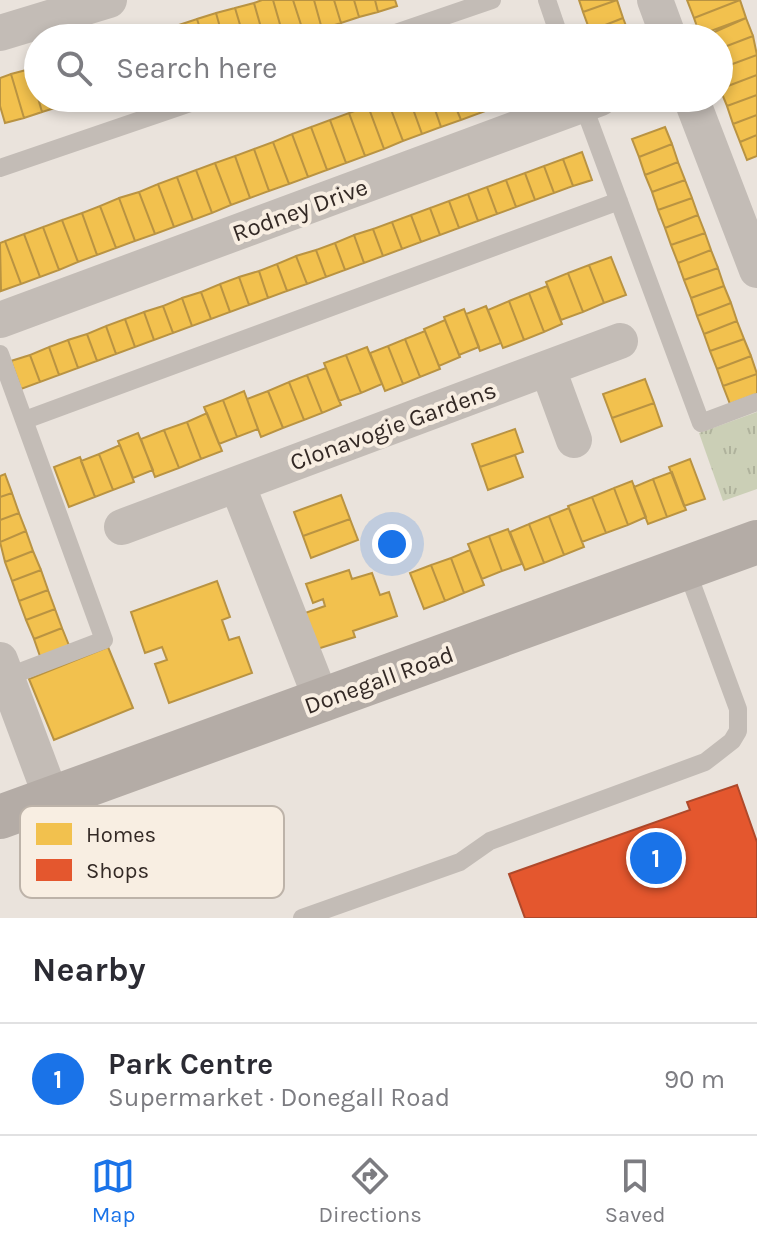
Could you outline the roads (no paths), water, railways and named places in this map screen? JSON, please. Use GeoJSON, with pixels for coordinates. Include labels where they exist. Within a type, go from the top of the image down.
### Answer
{"type":"FeatureCollection","features":[{"type":"Feature","properties":{"kind":"street"},"geometry":{"type":"LineString","coordinates":[[30,24],[109,0]]}},
{"type":"Feature","properties":{"kind":"street"},"geometry":{"type":"LineString","coordinates":[[655,0],[664,24]]}},
{"type":"Feature","properties":{"kind":"street"},"geometry":{"type":"LineString","coordinates":[[0,33],[24,26]]}},
{"type":"Feature","properties":{"kind":"street","name":"Rodney Drive"},"geometry":{"type":"LineString","coordinates":[[0,320],[556,112]]}},
{"type":"Feature","properties":{"kind":"street"},"geometry":{"type":"LineString","coordinates":[[696,112],[757,270]]}},
{"type":"Feature","properties":{"kind":"street","name":"Clonavogie Gardens"},"geometry":{"type":"LineString","coordinates":[[122,527],[620,341]]}},
{"type":"Feature","properties":{"kind":"street"},"geometry":{"type":"LineString","coordinates":[[548,369],[574,440]]}},
{"type":"Feature","properties":{"kind":"street"},"geometry":{"type":"LineString","coordinates":[[237,484],[322,701]]}},
{"type":"Feature","properties":{"kind":"street","name":"Donegall Road"},"geometry":{"type":"LineString","coordinates":[[32,806],[757,542]]}},
{"type":"Feature","properties":{"kind":"street"},"geometry":{"type":"LineString","coordinates":[[4,668],[52,799]]}},
{"type":"Feature","properties":{"kind":"street","name":"Donegall Road"},"geometry":{"type":"LineString","coordinates":[[0,817],[20,810]]}},
{"type":"Feature","properties":{"kind":"lane"},"geometry":{"type":"LineString","coordinates":[[422,24],[492,0]]}},
{"type":"Feature","properties":{"kind":"lane"},"geometry":{"type":"LineString","coordinates":[[547,0],[555,24]]}},
{"type":"Feature","properties":{"kind":"lane"},"geometry":{"type":"LineString","coordinates":[[0,168],[164,112]]}},
{"type":"Feature","properties":{"kind":"lane"},"geometry":{"type":"LineString","coordinates":[[592,112],[619,201],[701,423],[757,402]]}},
{"type":"Feature","properties":{"kind":"lane"},"geometry":{"type":"LineString","coordinates":[[25,420],[619,201]]}},
{"type":"Feature","properties":{"kind":"lane"},"geometry":{"type":"LineString","coordinates":[[0,354],[104,640],[4,668]]}},
{"type":"Feature","properties":{"kind":"lane"},"geometry":{"type":"LineString","coordinates":[[302,918],[460,862],[490,841],[686,770],[722,752],[738,731],[738,709],[686,568]]}},
{"type":"Feature","properties":{"kind":"place","name":"Park Centre"},"geometry":{"type":"Point","coordinates":[656,858]}}]}
